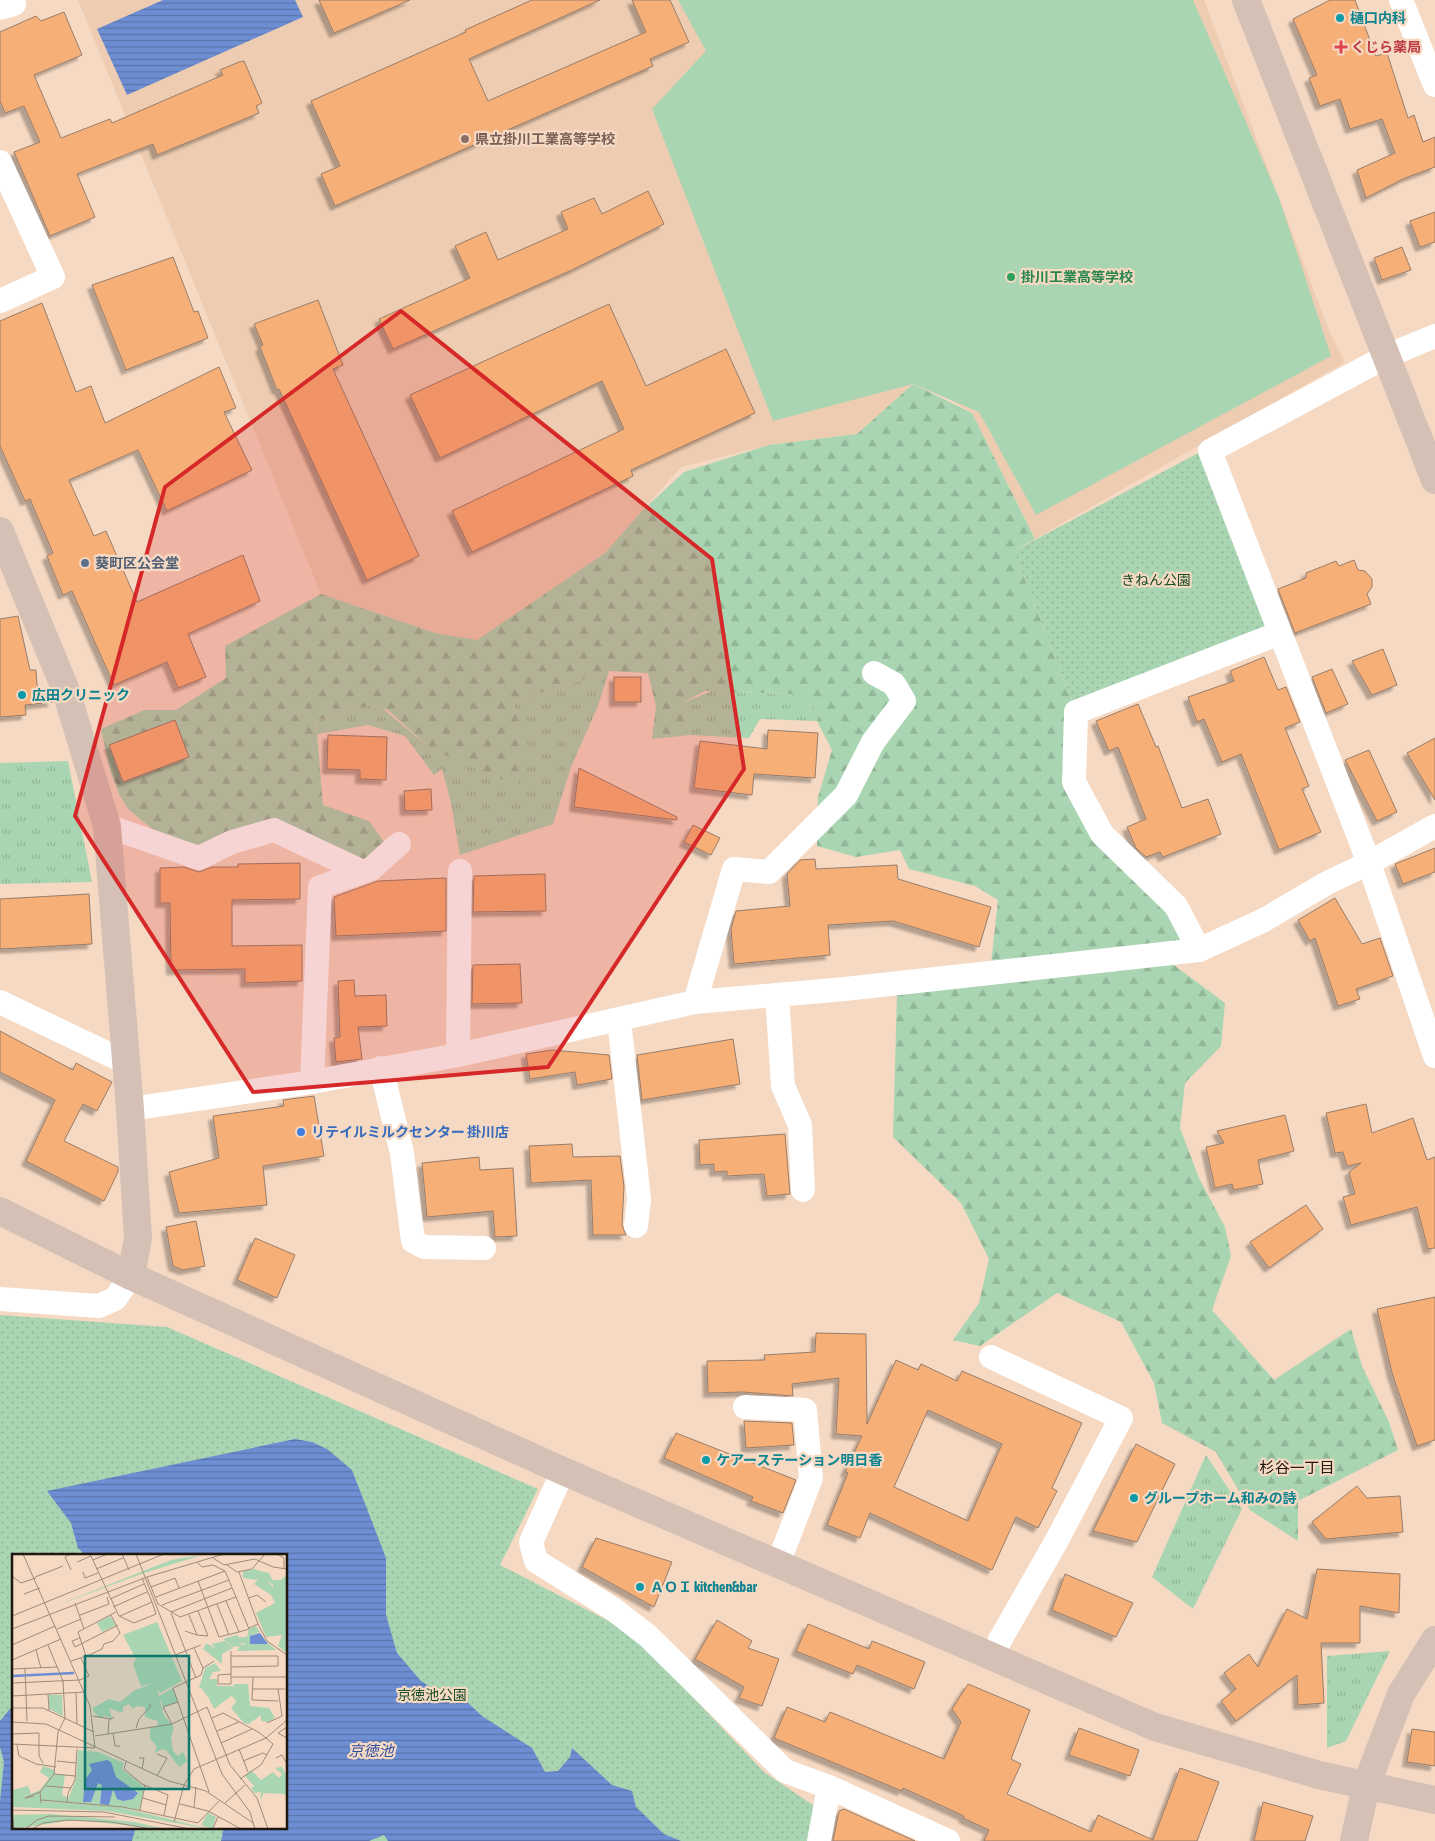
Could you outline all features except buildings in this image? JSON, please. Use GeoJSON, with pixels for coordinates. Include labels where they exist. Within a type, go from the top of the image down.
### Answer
{"type":"FeatureCollection","features":[{"type":"Feature","properties":{"kind":"street"},"geometry":{"type":"LineString","coordinates":[[1246,0],[1435,480]]}},
{"type":"Feature","properties":{"kind":"street"},"geometry":{"type":"LineString","coordinates":[[1401,0],[1435,85]]}},
{"type":"Feature","properties":{"kind":"street"},"geometry":{"type":"LineString","coordinates":[[0,162],[53,277],[0,301]]}},
{"type":"Feature","properties":{"kind":"street"},"geometry":{"type":"LineString","coordinates":[[1435,336],[1387,356],[1210,451],[1369,864],[1435,1056]]}},
{"type":"Feature","properties":{"kind":"street"},"geometry":{"type":"LineString","coordinates":[[0,531],[65,688],[107,826],[130,1109],[138,1238],[131,1276],[115,1299],[99,1306],[0,1299]]}},
{"type":"Feature","properties":{"kind":"street"},"geometry":{"type":"LineString","coordinates":[[1199,950],[1176,906],[1102,834],[1074,782],[1076,712],[1280,633]]}},
{"type":"Feature","properties":{"kind":"street"},"geometry":{"type":"LineString","coordinates":[[695,1002],[734,868],[769,872],[776,866],[846,795],[873,742],[904,701],[894,684],[874,673]]}},
{"type":"Feature","properties":{"kind":"street"},"geometry":{"type":"LineString","coordinates":[[107,826],[199,858],[232,842],[274,830],[361,871]]}},
{"type":"Feature","properties":{"kind":"street"},"geometry":{"type":"LineString","coordinates":[[130,1109],[312,1082],[458,1055],[695,1002],[1199,950],[1264,920],[1327,883],[1369,864],[1435,826]]}},
{"type":"Feature","properties":{"kind":"street"},"geometry":{"type":"LineString","coordinates":[[312,1082],[320,887],[371,869],[399,844]]}},
{"type":"Feature","properties":{"kind":"street"},"geometry":{"type":"LineString","coordinates":[[458,1055],[460,871]]}},
{"type":"Feature","properties":{"kind":"street"},"geometry":{"type":"LineString","coordinates":[[777,995],[783,1086],[800,1125],[803,1190]]}},
{"type":"Feature","properties":{"kind":"street"},"geometry":{"type":"LineString","coordinates":[[0,1002],[125,1062]]}},
{"type":"Feature","properties":{"kind":"street"},"geometry":{"type":"LineString","coordinates":[[619,1020],[639,1199],[636,1226]]}},
{"type":"Feature","properties":{"kind":"street"},"geometry":{"type":"LineString","coordinates":[[381,1068],[402,1153],[413,1241],[424,1246],[484,1248]]}},
{"type":"Feature","properties":{"kind":"street"},"geometry":{"type":"LineString","coordinates":[[0,1211],[131,1276],[563,1471],[993,1659],[1155,1727],[1319,1774],[1435,1800]]}},
{"type":"Feature","properties":{"kind":"street"},"geometry":{"type":"LineString","coordinates":[[991,1357],[1121,1418],[1057,1540],[1000,1640],[993,1659]]}},
{"type":"Feature","properties":{"kind":"street"},"geometry":{"type":"LineString","coordinates":[[745,1407],[805,1410],[811,1478],[778,1564]]}},
{"type":"Feature","properties":{"kind":"street"},"geometry":{"type":"LineString","coordinates":[[563,1471],[531,1542],[536,1561],[614,1609],[648,1636],[785,1771],[829,1787],[948,1841]]}},
{"type":"Feature","properties":{"kind":"street"},"geometry":{"type":"LineString","coordinates":[[1354,1841],[1366,1786],[1401,1694],[1435,1640]]}},
{"type":"Feature","properties":{"kind":"street"},"geometry":{"type":"LineString","coordinates":[[819,1841],[829,1787]]}},
{"type":"Feature","properties":{"kind":"highlighted area"},"geometry":{"type":"Polygon","coordinates":[[[401,311],[712,559],[744,769],[548,1067],[253,1092],[75,816],[165,487],[401,311]]]}},
{"type":"Feature","properties":{"kind":"shaded area"},"geometry":{"type":"Polygon","coordinates":[[[78,0],[1204,0],[1330,333],[1345,362],[1035,539],[972,413],[940,393],[913,384],[857,434],[769,445],[681,467],[605,553],[477,640],[435,633],[321,594],[78,0]]]}},
{"type":"Feature","properties":{"kind":"green space","name":"掛川工業高等学校"},"geometry":{"type":"Polygon","coordinates":[[[678,0],[1193,0],[1279,198],[1331,356],[1036,515],[979,412],[913,384],[773,421],[652,109],[706,51],[678,0]]]}},
{"type":"Feature","properties":{"kind":"green space"},"geometry":{"type":"Polygon","coordinates":[[[913,384],[972,413],[1035,539],[1014,551],[1074,706],[1075,741],[1091,813],[1188,928],[1187,951],[990,973],[998,900],[975,886],[909,869],[900,850],[856,857],[817,846],[818,797],[832,750],[817,721],[820,710],[790,694],[705,691],[682,703],[690,735],[652,739],[656,706],[648,673],[609,671],[513,702],[527,744],[518,785],[484,773],[430,748],[388,710],[370,705],[316,721],[323,805],[369,821],[390,850],[365,866],[271,826],[221,849],[168,842],[128,809],[119,794],[110,770],[101,729],[144,710],[176,710],[226,678],[225,646],[321,594],[435,633],[477,640],[605,553],[642,511],[684,472],[769,445],[857,434],[913,384]]]}},
{"type":"Feature","properties":{"kind":"green space","name":"きねん公園"},"geometry":{"type":"Polygon","coordinates":[[[1204,450],[1280,633],[1074,706],[1014,551],[1204,450]]]}},
{"type":"Feature","properties":{"kind":"green space"},"geometry":{"type":"Polygon","coordinates":[[[609,671],[598,706],[571,767],[553,824],[460,855],[451,803],[442,769],[434,775],[405,736],[368,725],[317,734],[316,721],[370,705],[382,708],[430,748],[513,702],[609,671]]]}},
{"type":"Feature","properties":{"kind":"green space"},"geometry":{"type":"Polygon","coordinates":[[[712,691],[790,694],[820,710],[817,721],[760,719],[749,738],[690,735],[682,703],[712,691]]]}},
{"type":"Feature","properties":{"kind":"green space"},"geometry":{"type":"Polygon","coordinates":[[[68,761],[92,882],[0,884],[0,763],[68,761]]]}},
{"type":"Feature","properties":{"kind":"green space"},"geometry":{"type":"Polygon","coordinates":[[[1159,954],[1225,1003],[1221,1046],[1185,1083],[1180,1128],[1199,1178],[1225,1227],[1231,1256],[1212,1310],[1274,1380],[1351,1329],[1362,1366],[1389,1422],[1398,1450],[1298,1501],[1298,1541],[1250,1510],[1216,1452],[1162,1423],[1154,1383],[1121,1322],[1057,1293],[980,1346],[953,1340],[979,1303],[989,1259],[961,1203],[893,1137],[897,994],[1159,954]]]}},
{"type":"Feature","properties":{"kind":"green space","name":"京徳池公園"},"geometry":{"type":"Polygon","coordinates":[[[0,1315],[167,1327],[538,1489],[500,1565],[632,1633],[764,1772],[816,1807],[808,1841],[0,1841],[0,1315]]]}},
{"type":"Feature","properties":{"kind":"green space"},"geometry":{"type":"Polygon","coordinates":[[[1206,1455],[1242,1509],[1193,1609],[1152,1577],[1206,1455]]]}},
{"type":"Feature","properties":{"kind":"green space"},"geometry":{"type":"Polygon","coordinates":[[[1390,1651],[1346,1741],[1327,1748],[1327,1656],[1390,1651]]]}},
{"type":"Feature","properties":{"kind":"water"},"geometry":{"type":"Polygon","coordinates":[[[163,0],[295,0],[303,17],[127,95],[97,29],[163,0]]]}},
{"type":"Feature","properties":{"kind":"water","name":"京徳池"},"geometry":{"type":"Polygon","coordinates":[[[295,1439],[312,1442],[327,1449],[352,1470],[386,1558],[386,1615],[397,1653],[421,1681],[448,1699],[465,1700],[482,1716],[532,1748],[545,1772],[558,1771],[570,1757],[572,1748],[612,1785],[632,1791],[636,1807],[664,1834],[681,1841],[388,1841],[384,1835],[369,1841],[221,1841],[224,1828],[288,1828],[288,1554],[84,1554],[78,1548],[71,1523],[47,1491],[295,1439]]]}},
{"type":"Feature","properties":{"kind":"water"},"geometry":{"type":"Polygon","coordinates":[[[12,1706],[12,1828],[136,1828],[132,1841],[0,1841],[0,1801],[4,1762],[0,1747],[0,1721],[12,1706]]]}},
{"type":"Feature","properties":{"kind":"place","name":"樋口内科"},"geometry":{"type":"Point","coordinates":[1340,18]}},
{"type":"Feature","properties":{"kind":"place","name":"くじら薬局"},"geometry":{"type":"Point","coordinates":[1341,47]}},
{"type":"Feature","properties":{"kind":"place","name":"県立掛川工業高等学校"},"geometry":{"type":"Point","coordinates":[465,139]}},
{"type":"Feature","properties":{"kind":"place","name":"掛川工業高等学校"},"geometry":{"type":"Point","coordinates":[1011,277]}},
{"type":"Feature","properties":{"kind":"place","name":"葵町区公会堂"},"geometry":{"type":"Point","coordinates":[85,563]}},
{"type":"Feature","properties":{"kind":"place","name":"広田クリニック"},"geometry":{"type":"Point","coordinates":[22,695]}},
{"type":"Feature","properties":{"kind":"place","name":"リテイルミルクセンター 掛川店"},"geometry":{"type":"Point","coordinates":[301,1132]}},
{"type":"Feature","properties":{"kind":"place","name":"ケアーステーション明日香"},"geometry":{"type":"Point","coordinates":[706,1460]}},
{"type":"Feature","properties":{"kind":"place","name":"グループホーム和みの詩"},"geometry":{"type":"Point","coordinates":[1134,1498]}},
{"type":"Feature","properties":{"kind":"place","name":"ＡＯＩ kitchen&bar"},"geometry":{"type":"Point","coordinates":[640,1587]}},
{"type":"Feature","properties":{"kind":"district","name":"杉谷一丁目"},"geometry":{"type":"Point","coordinates":[1297,1468]}}]}
